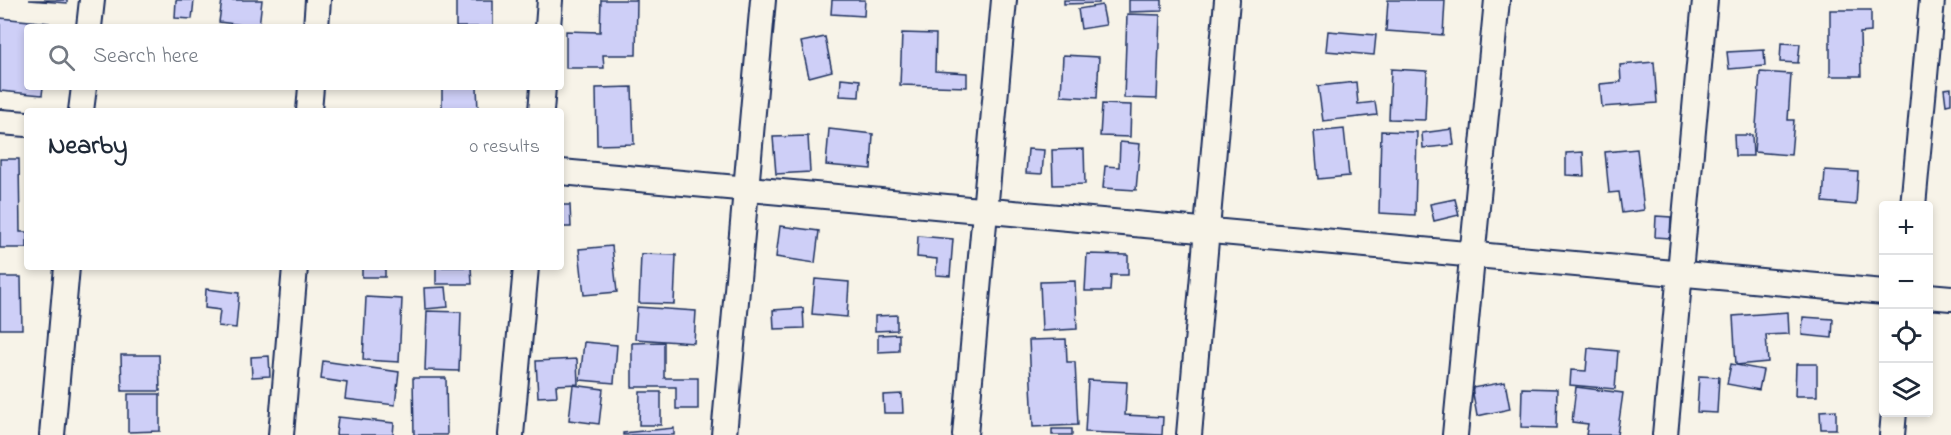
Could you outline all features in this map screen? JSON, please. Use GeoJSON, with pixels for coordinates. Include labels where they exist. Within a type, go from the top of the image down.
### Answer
{"type":"FeatureCollection","features":[{"type":"Feature","properties":{"kind":"street"},"geometry":{"type":"LineString","coordinates":[[89,24],[92,0]]}},
{"type":"Feature","properties":{"kind":"street"},"geometry":{"type":"LineString","coordinates":[[316,24],[318,0]]}},
{"type":"Feature","properties":{"kind":"street"},"geometry":{"type":"LineString","coordinates":[[548,24],[550,0]]}},
{"type":"Feature","properties":{"kind":"street"},"geometry":{"type":"LineString","coordinates":[[724,435],[763,0]]}},
{"type":"Feature","properties":{"kind":"street"},"geometry":{"type":"LineString","coordinates":[[965,435],[1004,0]]}},
{"type":"Feature","properties":{"kind":"street"},"geometry":{"type":"LineString","coordinates":[[1189,435],[1227,0]]}},
{"type":"Feature","properties":{"kind":"street"},"geometry":{"type":"LineString","coordinates":[[1455,435],[1497,0]]}},
{"type":"Feature","properties":{"kind":"street"},"geometry":{"type":"LineString","coordinates":[[1665,435],[1705,0]]}},
{"type":"Feature","properties":{"kind":"street"},"geometry":{"type":"LineString","coordinates":[[1913,201],[1932,0]]}},
{"type":"Feature","properties":{"kind":"street"},"geometry":{"type":"LineString","coordinates":[[81,108],[84,90]]}},
{"type":"Feature","properties":{"kind":"street"},"geometry":{"type":"LineString","coordinates":[[309,108],[311,90]]}},
{"type":"Feature","properties":{"kind":"street"},"geometry":{"type":"LineString","coordinates":[[540,108],[543,90]]}},
{"type":"Feature","properties":{"kind":"street"},"geometry":{"type":"LineString","coordinates":[[0,122],[24,124]]}},
{"type":"Feature","properties":{"kind":"street"},"geometry":{"type":"LineString","coordinates":[[564,172],[1879,292]]}},
{"type":"Feature","properties":{"kind":"street"},"geometry":{"type":"LineString","coordinates":[[52,435],[67,270]]}},
{"type":"Feature","properties":{"kind":"street"},"geometry":{"type":"LineString","coordinates":[[281,435],[295,270]]}},
{"type":"Feature","properties":{"kind":"street"},"geometry":{"type":"LineString","coordinates":[[511,435],[526,270]]}},
{"type":"Feature","properties":{"kind":"street"},"geometry":{"type":"LineString","coordinates":[[1933,296],[1951,298]]}},
{"type":"Feature","properties":{"kind":"street"},"geometry":{"type":"LineString","coordinates":[[1892,435],[1894,417]]}},
{"type":"Feature","properties":{"kind":"building"},"geometry":{"type":"Polygon","coordinates":[[[29,0],[67,0],[67,3],[29,0]]]}},
{"type":"Feature","properties":{"kind":"building"},"geometry":{"type":"Polygon","coordinates":[[[176,0],[194,0],[192,19],[175,18],[176,0]]]}},
{"type":"Feature","properties":{"kind":"building"},"geometry":{"type":"Polygon","coordinates":[[[222,0],[262,0],[259,24],[219,22],[222,0]]]}},
{"type":"Feature","properties":{"kind":"building"},"geometry":{"type":"Polygon","coordinates":[[[456,0],[493,0],[493,24],[456,24],[456,0]]]}},
{"type":"Feature","properties":{"kind":"building"},"geometry":{"type":"Polygon","coordinates":[[[601,0],[637,0],[636,55],[603,55],[604,68],[566,68],[566,31],[600,32],[601,0]]]}},
{"type":"Feature","properties":{"kind":"building"},"geometry":{"type":"Polygon","coordinates":[[[832,0],[865,0],[864,16],[831,14],[832,0]]]}},
{"type":"Feature","properties":{"kind":"building"},"geometry":{"type":"Polygon","coordinates":[[[1064,0],[1099,0],[1099,3],[1064,4],[1064,0]]]}},
{"type":"Feature","properties":{"kind":"building"},"geometry":{"type":"Polygon","coordinates":[[[1129,0],[1162,0],[1162,11],[1129,12],[1129,0]]]}},
{"type":"Feature","properties":{"kind":"building"},"geometry":{"type":"Polygon","coordinates":[[[1388,0],[1445,0],[1443,35],[1386,31],[1388,0]]]}},
{"type":"Feature","properties":{"kind":"building"},"geometry":{"type":"Polygon","coordinates":[[[1102,5],[1106,25],[1081,29],[1078,9],[1102,5]]]}},
{"type":"Feature","properties":{"kind":"building"},"geometry":{"type":"Polygon","coordinates":[[[1830,10],[1871,10],[1871,32],[1860,33],[1861,76],[1830,76],[1830,10]]]}},
{"type":"Feature","properties":{"kind":"building"},"geometry":{"type":"Polygon","coordinates":[[[1127,14],[1160,15],[1157,99],[1124,98],[1127,14]]]}},
{"type":"Feature","properties":{"kind":"building"},"geometry":{"type":"Polygon","coordinates":[[[0,18],[49,23],[24,24],[24,90],[43,90],[42,95],[0,91],[0,18]]]}},
{"type":"Feature","properties":{"kind":"building"},"geometry":{"type":"Polygon","coordinates":[[[1328,31],[1376,35],[1374,55],[1326,51],[1328,31]]]}},
{"type":"Feature","properties":{"kind":"building"},"geometry":{"type":"Polygon","coordinates":[[[902,33],[936,34],[935,71],[967,73],[967,87],[900,85],[902,33]]]}},
{"type":"Feature","properties":{"kind":"building"},"geometry":{"type":"Polygon","coordinates":[[[825,37],[832,71],[809,77],[801,42],[825,37]]]}},
{"type":"Feature","properties":{"kind":"building"},"geometry":{"type":"Polygon","coordinates":[[[1781,43],[1800,44],[1798,63],[1780,62],[1781,43]]]}},
{"type":"Feature","properties":{"kind":"building"},"geometry":{"type":"Polygon","coordinates":[[[1764,50],[1765,66],[1729,69],[1727,52],[1764,50]]]}},
{"type":"Feature","properties":{"kind":"building"},"geometry":{"type":"Polygon","coordinates":[[[1063,55],[1099,57],[1097,98],[1061,96],[1063,55]]]}},
{"type":"Feature","properties":{"kind":"building"},"geometry":{"type":"Polygon","coordinates":[[[1654,62],[1657,103],[1602,107],[1600,84],[1621,82],[1620,65],[1654,62]]]}},
{"type":"Feature","properties":{"kind":"building"},"geometry":{"type":"Polygon","coordinates":[[[1391,69],[1427,71],[1425,120],[1389,119],[1391,69]]]}},
{"type":"Feature","properties":{"kind":"building"},"geometry":{"type":"Polygon","coordinates":[[[1760,72],[1791,74],[1788,120],[1794,120],[1791,155],[1754,152],[1760,72]]]}},
{"type":"Feature","properties":{"kind":"building"},"geometry":{"type":"Polygon","coordinates":[[[841,78],[860,80],[859,97],[840,96],[841,78]]]}},
{"type":"Feature","properties":{"kind":"building"},"geometry":{"type":"Polygon","coordinates":[[[1356,82],[1358,104],[1375,102],[1377,115],[1323,121],[1318,86],[1356,82]]]}},
{"type":"Feature","properties":{"kind":"building"},"geometry":{"type":"Polygon","coordinates":[[[632,87],[634,144],[597,145],[596,88],[632,87]]]}},
{"type":"Feature","properties":{"kind":"building"},"geometry":{"type":"Polygon","coordinates":[[[1951,88],[1951,104],[1946,105],[1944,89],[1951,88]]]}},
{"type":"Feature","properties":{"kind":"building"},"geometry":{"type":"Polygon","coordinates":[[[442,90],[477,90],[478,108],[442,108],[442,90]]]}},
{"type":"Feature","properties":{"kind":"building"},"geometry":{"type":"Polygon","coordinates":[[[1102,104],[1131,105],[1130,137],[1100,136],[1102,104]]]}},
{"type":"Feature","properties":{"kind":"building"},"geometry":{"type":"Polygon","coordinates":[[[829,129],[873,134],[871,169],[826,165],[829,129]]]}},
{"type":"Feature","properties":{"kind":"building"},"geometry":{"type":"Polygon","coordinates":[[[1344,129],[1349,176],[1318,179],[1314,132],[1344,129]]]}},
{"type":"Feature","properties":{"kind":"building"},"geometry":{"type":"Polygon","coordinates":[[[1452,129],[1454,145],[1423,148],[1422,133],[1452,129]]]}},
{"type":"Feature","properties":{"kind":"building"},"geometry":{"type":"Polygon","coordinates":[[[1381,131],[1417,132],[1415,215],[1379,213],[1381,131]]]}},
{"type":"Feature","properties":{"kind":"building"},"geometry":{"type":"Polygon","coordinates":[[[1734,135],[1752,135],[1753,156],[1735,156],[1734,135]]]}},
{"type":"Feature","properties":{"kind":"building"},"geometry":{"type":"Polygon","coordinates":[[[808,136],[810,172],[776,174],[773,137],[808,136]]]}},
{"type":"Feature","properties":{"kind":"building"},"geometry":{"type":"Polygon","coordinates":[[[1120,142],[1140,144],[1136,190],[1103,188],[1105,166],[1119,167],[1120,142]]]}},
{"type":"Feature","properties":{"kind":"building"},"geometry":{"type":"Polygon","coordinates":[[[1028,149],[1044,150],[1042,174],[1026,173],[1028,149]]]}},
{"type":"Feature","properties":{"kind":"building"},"geometry":{"type":"Polygon","coordinates":[[[1084,149],[1085,184],[1053,185],[1052,150],[1084,149]]]}},
{"type":"Feature","properties":{"kind":"building"},"geometry":{"type":"Polygon","coordinates":[[[1637,149],[1644,210],[1622,213],[1619,192],[1609,193],[1605,152],[1637,149]]]}},
{"type":"Feature","properties":{"kind":"building"},"geometry":{"type":"Polygon","coordinates":[[[1583,152],[1584,176],[1566,175],[1566,153],[1583,152]]]}},
{"type":"Feature","properties":{"kind":"building"},"geometry":{"type":"Polygon","coordinates":[[[0,159],[19,159],[20,232],[24,232],[24,248],[0,248],[0,159]]]}},
{"type":"Feature","properties":{"kind":"building"},"geometry":{"type":"Polygon","coordinates":[[[1825,170],[1858,172],[1856,205],[1823,202],[1825,170]]]}},
{"type":"Feature","properties":{"kind":"building"},"geometry":{"type":"Polygon","coordinates":[[[1455,199],[1459,215],[1434,221],[1430,204],[1455,199]]]}},
{"type":"Feature","properties":{"kind":"building"},"geometry":{"type":"Polygon","coordinates":[[[564,205],[570,205],[571,227],[564,227],[564,205]]]}},
{"type":"Feature","properties":{"kind":"building"},"geometry":{"type":"Polygon","coordinates":[[[1656,216],[1671,217],[1670,238],[1655,237],[1656,216]]]}},
{"type":"Feature","properties":{"kind":"building"},"geometry":{"type":"Polygon","coordinates":[[[780,226],[819,231],[815,263],[776,257],[780,226]]]}},
{"type":"Feature","properties":{"kind":"building"},"geometry":{"type":"Polygon","coordinates":[[[918,236],[953,239],[950,276],[936,275],[937,259],[917,257],[918,236]]]}},
{"type":"Feature","properties":{"kind":"building"},"geometry":{"type":"Polygon","coordinates":[[[612,246],[617,292],[584,295],[579,249],[612,246]]]}},
{"type":"Feature","properties":{"kind":"building"},"geometry":{"type":"Polygon","coordinates":[[[641,254],[676,255],[674,304],[639,303],[641,254]]]}},
{"type":"Feature","properties":{"kind":"building"},"geometry":{"type":"Polygon","coordinates":[[[1087,254],[1128,255],[1128,275],[1111,275],[1110,291],[1085,291],[1087,254]]]}},
{"type":"Feature","properties":{"kind":"building"},"geometry":{"type":"Polygon","coordinates":[[[362,270],[385,270],[385,277],[362,277],[362,270]]]}},
{"type":"Feature","properties":{"kind":"building"},"geometry":{"type":"Polygon","coordinates":[[[436,270],[471,270],[472,284],[436,284],[436,270]]]}},
{"type":"Feature","properties":{"kind":"building"},"geometry":{"type":"Polygon","coordinates":[[[0,277],[21,277],[22,329],[0,329],[0,277]]]}},
{"type":"Feature","properties":{"kind":"building"},"geometry":{"type":"Polygon","coordinates":[[[815,279],[849,282],[847,317],[812,314],[815,279]]]}},
{"type":"Feature","properties":{"kind":"building"},"geometry":{"type":"Polygon","coordinates":[[[1075,281],[1077,329],[1042,331],[1040,282],[1075,281]]]}},
{"type":"Feature","properties":{"kind":"building"},"geometry":{"type":"Polygon","coordinates":[[[446,287],[448,307],[425,309],[424,288],[446,287]]]}},
{"type":"Feature","properties":{"kind":"building"},"geometry":{"type":"Polygon","coordinates":[[[206,289],[239,293],[236,328],[218,326],[220,310],[205,308],[206,289]]]}},
{"type":"Feature","properties":{"kind":"building"},"geometry":{"type":"Polygon","coordinates":[[[366,297],[402,299],[399,362],[363,360],[366,297]]]}},
{"type":"Feature","properties":{"kind":"building"},"geometry":{"type":"Polygon","coordinates":[[[637,307],[696,311],[694,343],[635,339],[637,307]]]}},
{"type":"Feature","properties":{"kind":"building"},"geometry":{"type":"Polygon","coordinates":[[[803,308],[804,328],[774,329],[773,310],[803,308]]]}},
{"type":"Feature","properties":{"kind":"building"},"geometry":{"type":"Polygon","coordinates":[[[427,311],[461,312],[459,371],[425,370],[427,311]]]}},
{"type":"Feature","properties":{"kind":"building"},"geometry":{"type":"Polygon","coordinates":[[[1788,312],[1789,334],[1766,335],[1768,362],[1736,365],[1733,316],[1788,312]]]}},
{"type":"Feature","properties":{"kind":"building"},"geometry":{"type":"Polygon","coordinates":[[[897,315],[897,330],[875,331],[875,316],[897,315]]]}},
{"type":"Feature","properties":{"kind":"building"},"geometry":{"type":"Polygon","coordinates":[[[1803,317],[1833,319],[1832,338],[1802,335],[1803,317]]]}},
{"type":"Feature","properties":{"kind":"building"},"geometry":{"type":"Polygon","coordinates":[[[899,334],[899,351],[878,352],[878,335],[899,334]]]}},
{"type":"Feature","properties":{"kind":"building"},"geometry":{"type":"Polygon","coordinates":[[[1066,339],[1067,362],[1075,362],[1078,425],[1033,427],[1029,340],[1066,339]]]}},
{"type":"Feature","properties":{"kind":"building"},"geometry":{"type":"Polygon","coordinates":[[[584,342],[617,345],[614,383],[580,380],[584,342]]]}},
{"type":"Feature","properties":{"kind":"building"},"geometry":{"type":"Polygon","coordinates":[[[664,342],[664,378],[698,378],[698,409],[676,409],[676,387],[632,387],[632,343],[664,342]]]}},
{"type":"Feature","properties":{"kind":"building"},"geometry":{"type":"Polygon","coordinates":[[[1588,348],[1618,351],[1615,389],[1570,385],[1571,370],[1586,371],[1588,348]]]}},
{"type":"Feature","properties":{"kind":"building"},"geometry":{"type":"Polygon","coordinates":[[[121,355],[159,355],[160,391],[122,391],[121,355]]]}},
{"type":"Feature","properties":{"kind":"building"},"geometry":{"type":"Polygon","coordinates":[[[269,356],[270,376],[252,377],[251,357],[269,356]]]}},
{"type":"Feature","properties":{"kind":"building"},"geometry":{"type":"Polygon","coordinates":[[[577,359],[578,384],[556,385],[557,396],[538,397],[536,361],[577,359]]]}},
{"type":"Feature","properties":{"kind":"building"},"geometry":{"type":"Polygon","coordinates":[[[323,361],[399,372],[395,405],[345,399],[347,383],[321,379],[323,361]]]}},
{"type":"Feature","properties":{"kind":"building"},"geometry":{"type":"Polygon","coordinates":[[[1731,364],[1763,370],[1759,390],[1727,384],[1731,364]]]}},
{"type":"Feature","properties":{"kind":"building"},"geometry":{"type":"Polygon","coordinates":[[[1796,364],[1817,364],[1817,396],[1795,396],[1796,364]]]}},
{"type":"Feature","properties":{"kind":"building"},"geometry":{"type":"Polygon","coordinates":[[[1699,376],[1719,377],[1717,413],[1697,412],[1699,376]]]}},
{"type":"Feature","properties":{"kind":"building"},"geometry":{"type":"Polygon","coordinates":[[[413,378],[446,378],[447,435],[414,435],[413,378]]]}},
{"type":"Feature","properties":{"kind":"building"},"geometry":{"type":"Polygon","coordinates":[[[1088,380],[1127,382],[1125,415],[1163,417],[1162,435],[1085,432],[1088,380]]]}},
{"type":"Feature","properties":{"kind":"building"},"geometry":{"type":"Polygon","coordinates":[[[1505,382],[1510,409],[1477,416],[1472,388],[1505,382]]]}},
{"type":"Feature","properties":{"kind":"building"},"geometry":{"type":"Polygon","coordinates":[[[573,385],[603,389],[599,424],[569,420],[573,385]]]}},
{"type":"Feature","properties":{"kind":"building"},"geometry":{"type":"Polygon","coordinates":[[[1576,387],[1623,393],[1617,435],[1586,435],[1588,424],[1572,422],[1576,387]]]}},
{"type":"Feature","properties":{"kind":"building"},"geometry":{"type":"Polygon","coordinates":[[[1522,388],[1557,389],[1556,428],[1521,427],[1522,388]]]}},
{"type":"Feature","properties":{"kind":"building"},"geometry":{"type":"Polygon","coordinates":[[[640,392],[661,392],[661,425],[639,425],[640,392]]]}},
{"type":"Feature","properties":{"kind":"building"},"geometry":{"type":"Polygon","coordinates":[[[128,394],[160,394],[160,431],[128,432],[128,394]]]}},
{"type":"Feature","properties":{"kind":"building"},"geometry":{"type":"Polygon","coordinates":[[[902,394],[903,413],[884,413],[883,395],[902,394]]]}},
{"type":"Feature","properties":{"kind":"building"},"geometry":{"type":"Polygon","coordinates":[[[1836,410],[1836,429],[1821,429],[1820,411],[1836,410]]]}},
{"type":"Feature","properties":{"kind":"building"},"geometry":{"type":"Polygon","coordinates":[[[338,417],[394,423],[393,435],[336,435],[338,417]]]}},
{"type":"Feature","properties":{"kind":"building"},"geometry":{"type":"Polygon","coordinates":[[[674,428],[674,435],[623,435],[623,433],[674,428]]]}},
{"type":"Feature","properties":{"kind":"building"},"geometry":{"type":"Polygon","coordinates":[[[1052,429],[1072,429],[1072,435],[1052,435],[1052,429]]]}}]}
